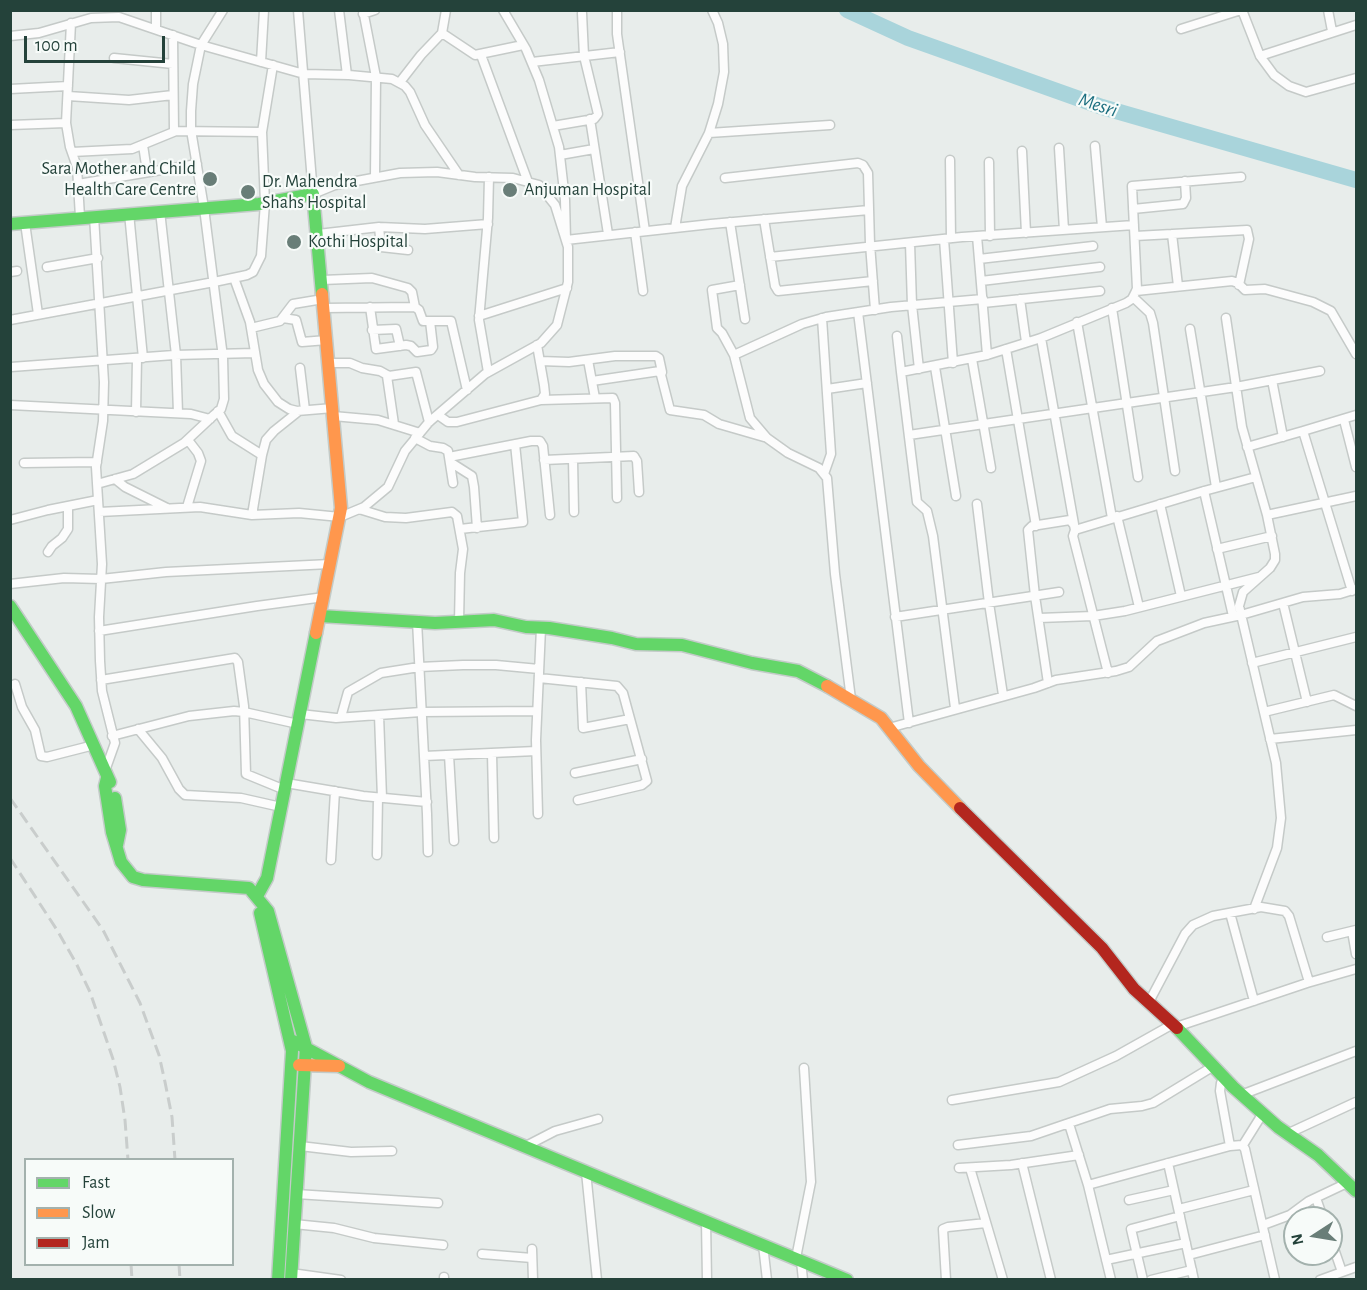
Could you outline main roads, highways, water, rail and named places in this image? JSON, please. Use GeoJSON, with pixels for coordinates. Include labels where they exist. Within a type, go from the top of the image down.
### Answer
{"type":"FeatureCollection","features":[{"type":"Feature","properties":{"kind":"waterway","name":"Mesri"},"geometry":{"type":"LineString","coordinates":[[847,10],[908,38],[1102,107],[1356,180]]}},
{"type":"Feature","properties":{"kind":"railway"},"geometry":{"type":"LineString","coordinates":[[10,798],[103,930],[140,1003],[159,1055],[172,1117],[175,1158]]}},
{"type":"Feature","properties":{"kind":"railway"},"geometry":{"type":"LineString","coordinates":[[10,858],[57,930],[90,992],[120,1087],[128,1158]]}},
{"type":"Feature","properties":{"kind":"railway"},"geometry":{"type":"LineString","coordinates":[[131,1266],[132,1280]]}},
{"type":"Feature","properties":{"kind":"railway"},"geometry":{"type":"LineString","coordinates":[[179,1266],[180,1280]]}},
{"type":"Feature","properties":{"kind":"place","name":"Sara Mother and Child Health Care Centre"},"geometry":{"type":"Point","coordinates":[210,179]}},
{"type":"Feature","properties":{"kind":"place","name":"Anjuman Hospital"},"geometry":{"type":"Point","coordinates":[510,190]}},
{"type":"Feature","properties":{"kind":"place","name":"Dr. Mahendra Shahs Hospital"},"geometry":{"type":"Point","coordinates":[248,192]}},
{"type":"Feature","properties":{"kind":"place","name":"Kothi Hospital"},"geometry":{"type":"Point","coordinates":[294,242]}}]}
